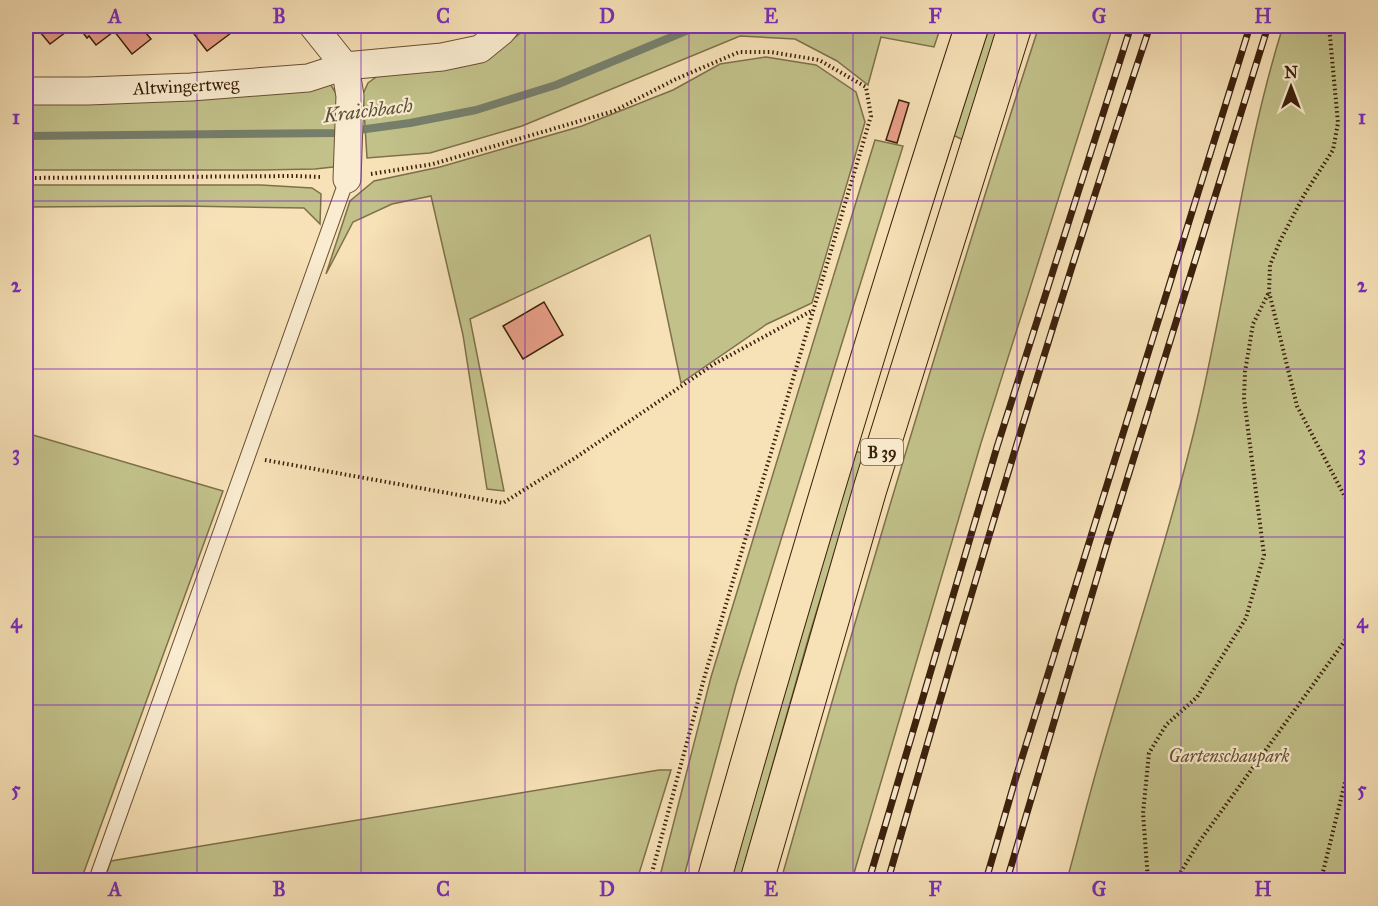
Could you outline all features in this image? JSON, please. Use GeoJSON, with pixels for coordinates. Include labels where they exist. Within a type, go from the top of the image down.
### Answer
{"type":"FeatureCollection","features":[{"type":"Feature","properties":{"kind":"highway","name":"B 39"},"geometry":{"type":"LineString","coordinates":[[714,880],[821,510],[972,26]]}},
{"type":"Feature","properties":{"kind":"highway","name":"B 39"},"geometry":{"type":"LineString","coordinates":[[757,880],[870,489],[1015,26]]}},
{"type":"Feature","properties":{"kind":"street"},"geometry":{"type":"LineString","coordinates":[[313,26],[345,66],[350,96],[348,167]]}},
{"type":"Feature","properties":{"kind":"street","name":"Altwingertweg"},"geometry":{"type":"LineString","coordinates":[[26,91],[191,87],[308,78],[345,66],[442,57],[480,49],[506,26]]}},
{"type":"Feature","properties":{"kind":"lane"},"geometry":{"type":"LineString","coordinates":[[96,880],[348,167]]}},
{"type":"Feature","properties":{"kind":"path"},"geometry":{"type":"LineString","coordinates":[[1329,26],[1338,123],[1334,150],[1304,195],[1280,241],[1270,265],[1269,292],[1297,406],[1353,510]]}},
{"type":"Feature","properties":{"kind":"path"},"geometry":{"type":"LineString","coordinates":[[26,178],[294,176],[348,167],[432,164],[614,111],[676,79],[739,52],[771,52],[819,60],[866,87],[871,116],[705,675],[650,880]]}},
{"type":"Feature","properties":{"kind":"path"},"geometry":{"type":"LineString","coordinates":[[1148,880],[1143,813],[1149,753],[1166,725],[1197,697],[1246,618],[1264,555],[1244,398],[1245,372],[1253,324],[1269,292]]}},
{"type":"Feature","properties":{"kind":"path"},"geometry":{"type":"LineString","coordinates":[[246,457],[503,503],[575,458],[714,364],[813,310]]}},
{"type":"Feature","properties":{"kind":"path"},"geometry":{"type":"LineString","coordinates":[[1176,880],[1199,842],[1353,631]]}},
{"type":"Feature","properties":{"kind":"path"},"geometry":{"type":"LineString","coordinates":[[1321,880],[1353,754]]}},
{"type":"Feature","properties":{"kind":"green space"},"geometry":{"type":"Polygon","coordinates":[[[529,26],[941,26],[934,47],[881,37],[868,85],[837,61],[795,39],[740,36],[522,126],[430,153],[367,158],[363,94],[368,83],[379,75],[473,64],[492,56],[529,26]]]}},
{"type":"Feature","properties":{"kind":"green space"},"geometry":{"type":"Polygon","coordinates":[[[987,26],[998,26],[963,140],[953,135],[987,26]]]}},
{"type":"Feature","properties":{"kind":"green space"},"geometry":{"type":"Polygon","coordinates":[[[1039,26],[1113,26],[981,443],[852,880],[781,880],[906,452],[1039,26]]]}},
{"type":"Feature","properties":{"kind":"green space","name":"Gartenschaupark"},"geometry":{"type":"Polygon","coordinates":[[[1283,26],[1352,26],[1352,868],[1349,880],[1067,880],[1163,547],[1197,419],[1246,172],[1283,26]]]}},
{"type":"Feature","properties":{"kind":"green space"},"geometry":{"type":"Polygon","coordinates":[[[766,57],[816,65],[856,92],[865,122],[812,303],[767,324],[681,383],[650,235],[470,319],[504,491],[487,489],[463,335],[431,196],[392,204],[353,222],[326,274],[350,201],[374,181],[440,167],[582,126],[673,90],[720,64],[766,57]]]}},
{"type":"Feature","properties":{"kind":"green space"},"geometry":{"type":"Polygon","coordinates":[[[325,83],[331,85],[338,97],[339,159],[333,167],[261,170],[26,170],[26,97],[325,83]]]}},
{"type":"Feature","properties":{"kind":"green space"},"geometry":{"type":"Polygon","coordinates":[[[875,140],[903,146],[736,685],[683,880],[659,880],[711,677],[875,140]]]}},
{"type":"Feature","properties":{"kind":"green space"},"geometry":{"type":"Polygon","coordinates":[[[26,185],[261,185],[312,188],[321,194],[320,224],[304,208],[26,207],[26,185]]]}},
{"type":"Feature","properties":{"kind":"green space"},"geometry":{"type":"Polygon","coordinates":[[[26,433],[223,491],[81,880],[55,880],[26,871],[26,433]]]}},
{"type":"Feature","properties":{"kind":"green space"},"geometry":{"type":"Polygon","coordinates":[[[855,451],[865,454],[809,636],[740,880],[730,880],[855,451]]]}},
{"type":"Feature","properties":{"kind":"green space"},"geometry":{"type":"Polygon","coordinates":[[[659,770],[671,770],[637,880],[104,880],[111,861],[659,770]]]}},
{"type":"Feature","properties":{"kind":"building"},"geometry":{"type":"Polygon","coordinates":[[[35,26],[74,26],[50,44],[35,26]]]}},
{"type":"Feature","properties":{"kind":"building"},"geometry":{"type":"Polygon","coordinates":[[[78,26],[121,26],[96,45],[78,26]]]}},
{"type":"Feature","properties":{"kind":"building"},"geometry":{"type":"Polygon","coordinates":[[[121,26],[140,26],[151,39],[132,54],[114,31],[121,26]]]}},
{"type":"Feature","properties":{"kind":"building"},"geometry":{"type":"Polygon","coordinates":[[[188,26],[238,26],[239,27],[207,51],[188,26]]]}},
{"type":"Feature","properties":{"kind":"building"},"geometry":{"type":"Polygon","coordinates":[[[899,100],[909,103],[897,143],[886,140],[899,100]]]}},
{"type":"Feature","properties":{"kind":"building"},"geometry":{"type":"Polygon","coordinates":[[[544,302],[563,335],[523,359],[503,326],[544,302]]]}},
{"type":"Feature","properties":{"kind":"waterway","name":"Kraichbach"},"geometry":{"type":"LineString","coordinates":[[26,136],[337,133],[410,123],[476,110],[556,85],[698,26]]}},
{"type":"Feature","properties":{"kind":"railway"},"geometry":{"type":"LineString","coordinates":[[869,880],[997,447],[1131,26]]}},
{"type":"Feature","properties":{"kind":"railway"},"geometry":{"type":"LineString","coordinates":[[888,880],[1014,452],[1150,26]]}},
{"type":"Feature","properties":{"kind":"railway"},"geometry":{"type":"LineString","coordinates":[[986,880],[1250,26]]}},
{"type":"Feature","properties":{"kind":"railway"},"geometry":{"type":"LineString","coordinates":[[1007,880],[1107,544],[1268,26]]}}]}
